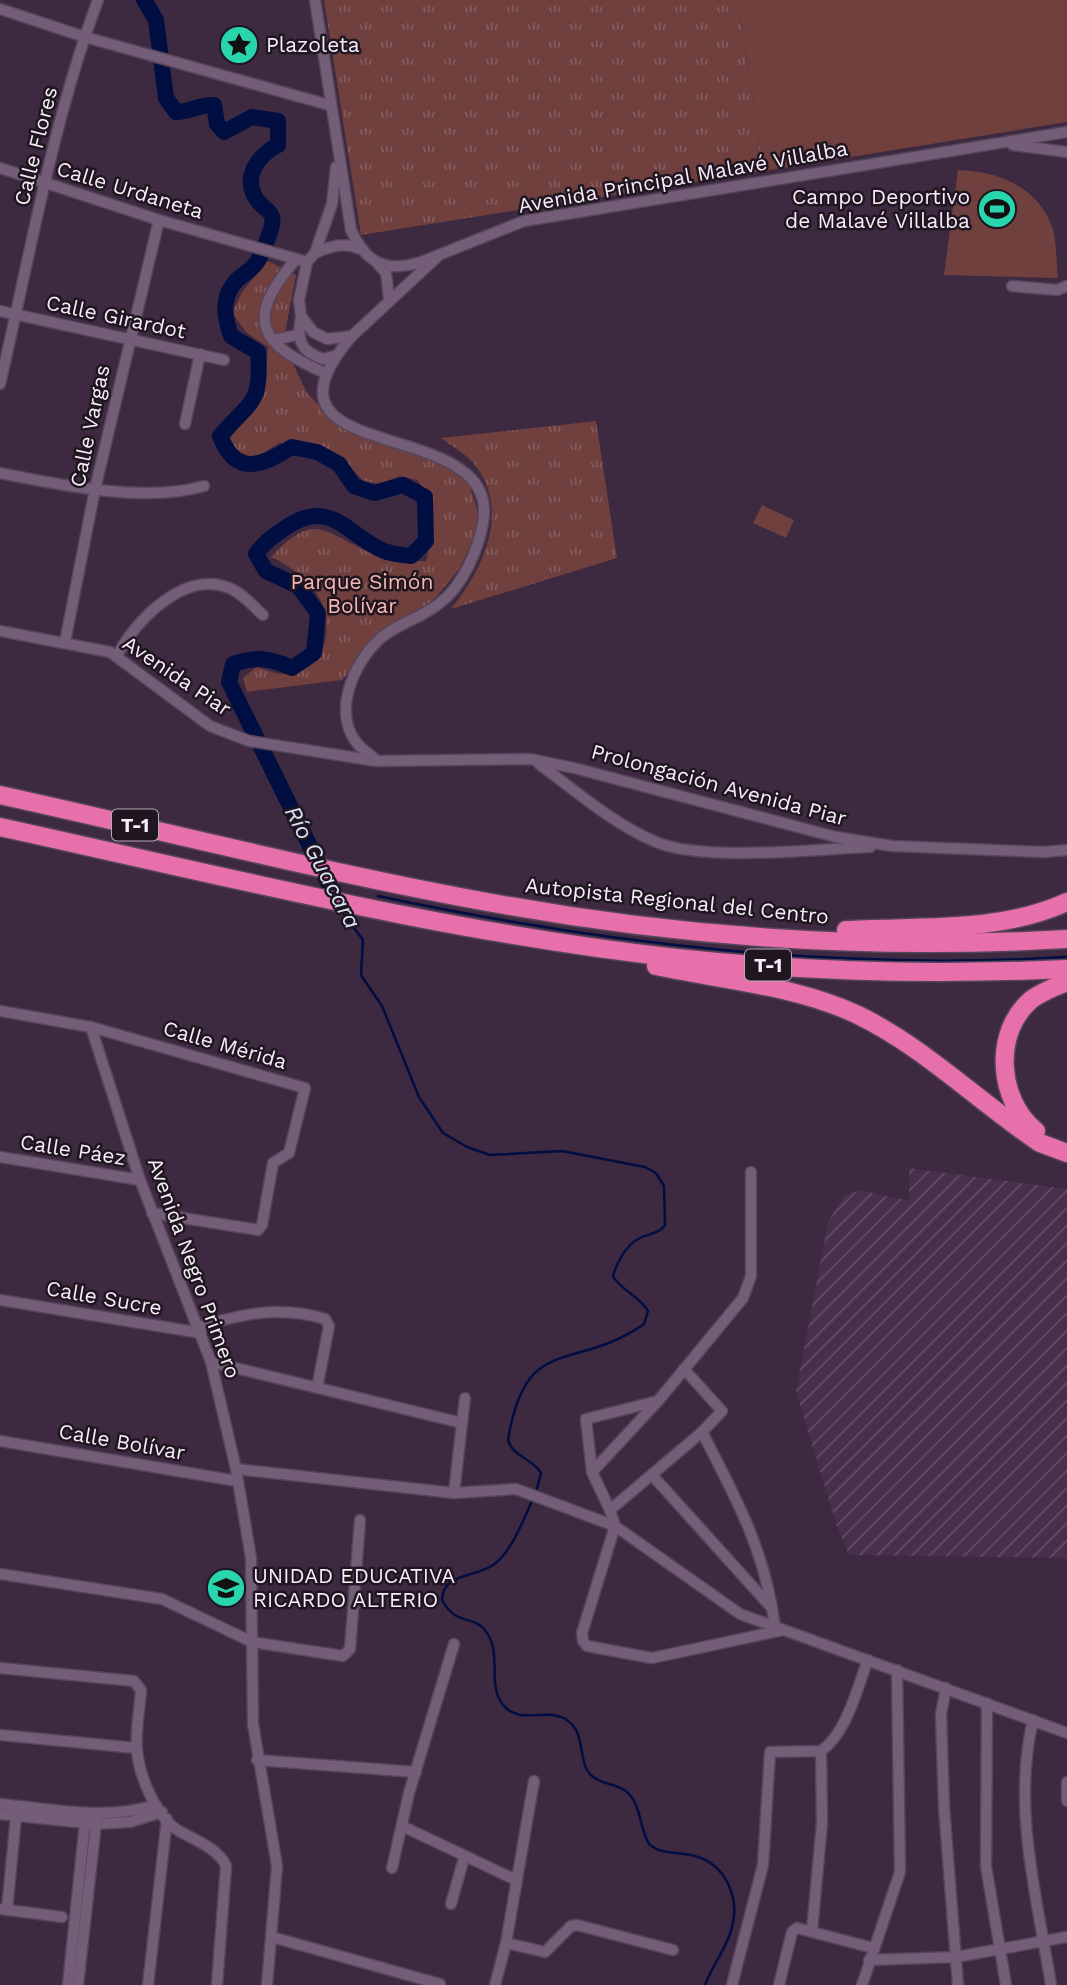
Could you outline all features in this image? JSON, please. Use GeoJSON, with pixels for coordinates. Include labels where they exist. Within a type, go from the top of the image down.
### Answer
{"type":"FeatureCollection","features":[{"type":"Feature","properties":{"kind":"highway","name":"Autopista Regional del Centro"},"geometry":{"type":"LineString","coordinates":[[0,795],[394,883],[517,907],[679,928],[831,940],[1002,943],[1067,939]]}},
{"type":"Feature","properties":{"kind":"highway","name":"T-1"},"geometry":{"type":"LineString","coordinates":[[0,827],[472,928],[678,958],[890,972],[1067,969]]}},
{"type":"Feature","properties":{"kind":"highway"},"geometry":{"type":"LineString","coordinates":[[679,928],[809,931],[935,926],[989,922],[1043,912],[1067,902]]}},
{"type":"Feature","properties":{"kind":"highway"},"geometry":{"type":"LineString","coordinates":[[472,928],[507,941],[582,951],[784,992],[855,1014],[895,1036],[1041,1143],[1067,1150]]}},
{"type":"Feature","properties":{"kind":"highway"},"geometry":{"type":"LineString","coordinates":[[1067,982],[1030,1001],[1012,1031],[1005,1053],[1004,1069],[1012,1101],[1020,1115],[1042,1136],[1067,1150]]}},
{"type":"Feature","properties":{"kind":"street","name":"Calle Flores"},"geometry":{"type":"LineString","coordinates":[[0,384],[45,184],[85,37],[98,0]]}},
{"type":"Feature","properties":{"kind":"street"},"geometry":{"type":"LineString","coordinates":[[315,0],[337,156],[351,230],[360,249]]}},
{"type":"Feature","properties":{"kind":"street"},"geometry":{"type":"LineString","coordinates":[[0,9],[85,37],[329,105]]}},
{"type":"Feature","properties":{"kind":"street","name":"Avenida Principal Malavé Villalba"},"geometry":{"type":"LineString","coordinates":[[376,262],[407,266],[524,221],[1067,132]]}},
{"type":"Feature","properties":{"kind":"street"},"geometry":{"type":"LineString","coordinates":[[991,144],[1043,146],[1067,152]]}},
{"type":"Feature","properties":{"kind":"street"},"geometry":{"type":"LineString","coordinates":[[334,356],[323,359],[313,356],[302,347],[298,335],[301,316],[299,300],[307,262],[315,253],[332,204],[337,156]]}},
{"type":"Feature","properties":{"kind":"street","name":"Calle Urdaneta"},"geometry":{"type":"LineString","coordinates":[[0,168],[159,220],[307,262]]}},
{"type":"Feature","properties":{"kind":"street","name":"Calle Vargas"},"geometry":{"type":"LineString","coordinates":[[65,642],[95,489],[128,341],[159,220]]}},
{"type":"Feature","properties":{"kind":"street"},"geometry":{"type":"LineString","coordinates":[[315,253],[332,245],[351,245],[360,249],[386,273],[390,298]]}},
{"type":"Feature","properties":{"kind":"street"},"geometry":{"type":"LineString","coordinates":[[376,761],[356,742],[348,724],[347,696],[358,666],[375,642],[441,602],[457,585],[470,562],[484,523],[484,507],[478,487],[464,470],[441,456],[372,437],[341,423],[326,405],[325,373],[334,356],[352,336],[439,255]]}},
{"type":"Feature","properties":{"kind":"street"},"geometry":{"type":"LineString","coordinates":[[293,258],[266,301],[264,318],[273,340],[283,353],[325,373]]}},
{"type":"Feature","properties":{"kind":"street"},"geometry":{"type":"LineString","coordinates":[[1012,286],[1057,290],[1067,286]]}},
{"type":"Feature","properties":{"kind":"street","name":"Calle Girardot"},"geometry":{"type":"LineString","coordinates":[[0,311],[224,360]]}},
{"type":"Feature","properties":{"kind":"street"},"geometry":{"type":"LineString","coordinates":[[301,316],[320,337],[352,336]]}},
{"type":"Feature","properties":{"kind":"street"},"geometry":{"type":"LineString","coordinates":[[273,340],[298,335]]}},
{"type":"Feature","properties":{"kind":"street"},"geometry":{"type":"LineString","coordinates":[[184,424],[201,354]]}},
{"type":"Feature","properties":{"kind":"street"},"geometry":{"type":"LineString","coordinates":[[0,473],[95,489],[183,492],[204,486]]}},
{"type":"Feature","properties":{"kind":"street"},"geometry":{"type":"LineString","coordinates":[[117,656],[126,638],[148,616],[176,593],[193,586],[212,584],[231,588],[263,615]]}},
{"type":"Feature","properties":{"kind":"street","name":"Avenida Piar"},"geometry":{"type":"LineString","coordinates":[[0,631],[65,642],[117,656],[210,726],[249,741],[282,746]]}},
{"type":"Feature","properties":{"kind":"street"},"geometry":{"type":"LineString","coordinates":[[339,754],[351,749],[356,742]]}},
{"type":"Feature","properties":{"kind":"street","name":"Prolongación Avenida Piar"},"geometry":{"type":"LineString","coordinates":[[282,746],[376,761],[530,759],[616,820],[656,842],[693,851],[892,846],[1017,852],[1067,850]]}},
{"type":"Feature","properties":{"kind":"street","name":"Prolongación Avenida Piar"},"geometry":{"type":"LineString","coordinates":[[536,762],[574,768],[836,837],[892,846]]}},
{"type":"Feature","properties":{"kind":"street","name":"Calle Mérida"},"geometry":{"type":"LineString","coordinates":[[0,1011],[90,1027],[305,1088],[289,1153],[273,1163],[262,1225],[258,1230],[152,1213]]}},
{"type":"Feature","properties":{"kind":"street","name":"Avenida Negro Primero"},"geometry":{"type":"LineString","coordinates":[[90,1027],[140,1180],[211,1362],[236,1469],[251,1558],[253,1724],[277,1866],[267,1985]]}},
{"type":"Feature","properties":{"kind":"street","name":"Calle Páez"},"geometry":{"type":"LineString","coordinates":[[0,1157],[140,1180]]}},
{"type":"Feature","properties":{"kind":"street"},"geometry":{"type":"LineString","coordinates":[[592,1472],[658,1401],[743,1298],[751,1276],[751,1172]]}},
{"type":"Feature","properties":{"kind":"street","name":"Calle Sucre"},"geometry":{"type":"LineString","coordinates":[[0,1300],[200,1330]]}},
{"type":"Feature","properties":{"kind":"street"},"geometry":{"type":"LineString","coordinates":[[200,1330],[267,1310],[284,1310],[325,1319],[329,1326],[317,1388]]}},
{"type":"Feature","properties":{"kind":"street"},"geometry":{"type":"LineString","coordinates":[[211,1362],[462,1423]]}},
{"type":"Feature","properties":{"kind":"street"},"geometry":{"type":"LineString","coordinates":[[610,1510],[723,1411],[684,1369]]}},
{"type":"Feature","properties":{"kind":"street"},"geometry":{"type":"LineString","coordinates":[[454,1493],[465,1398]]}},
{"type":"Feature","properties":{"kind":"street"},"geometry":{"type":"LineString","coordinates":[[658,1401],[586,1419],[592,1472],[615,1526],[582,1633],[583,1641],[587,1646],[652,1658],[779,1628]]}},
{"type":"Feature","properties":{"kind":"street"},"geometry":{"type":"LineString","coordinates":[[702,1432],[751,1526],[779,1628]]}},
{"type":"Feature","properties":{"kind":"street","name":"Calle Bolívar"},"geometry":{"type":"LineString","coordinates":[[0,1441],[237,1481]]}},
{"type":"Feature","properties":{"kind":"street"},"geometry":{"type":"LineString","coordinates":[[236,1469],[454,1493],[516,1489],[615,1526],[727,1606],[779,1628],[1067,1733]]}},
{"type":"Feature","properties":{"kind":"street"},"geometry":{"type":"LineString","coordinates":[[652,1475],[773,1609]]}},
{"type":"Feature","properties":{"kind":"street"},"geometry":{"type":"LineString","coordinates":[[0,1574],[162,1599],[252,1642],[332,1654],[347,1653],[360,1520]]}},
{"type":"Feature","properties":{"kind":"street"},"geometry":{"type":"LineString","coordinates":[[392,1868],[415,1772],[454,1644]]}},
{"type":"Feature","properties":{"kind":"street"},"geometry":{"type":"LineString","coordinates":[[811,1930],[822,1823],[821,1751],[844,1720],[868,1660]]}},
{"type":"Feature","properties":{"kind":"street"},"geometry":{"type":"LineString","coordinates":[[0,1668],[134,1681],[141,1690],[136,1748],[141,1769],[161,1812],[174,1827],[221,1856],[226,1866],[217,1985]]}},
{"type":"Feature","properties":{"kind":"street"},"geometry":{"type":"LineString","coordinates":[[862,1985],[900,1872],[897,1670]]}},
{"type":"Feature","properties":{"kind":"street"},"geometry":{"type":"LineString","coordinates":[[946,1688],[941,1714],[944,1807],[958,1985]]}},
{"type":"Feature","properties":{"kind":"street"},"geometry":{"type":"LineString","coordinates":[[986,1703],[986,1866],[1006,1985]]}},
{"type":"Feature","properties":{"kind":"street"},"geometry":{"type":"LineString","coordinates":[[1032,1720],[1023,1780],[1028,1856],[1051,1985]]}},
{"type":"Feature","properties":{"kind":"street"},"geometry":{"type":"LineString","coordinates":[[0,1735],[136,1748]]}},
{"type":"Feature","properties":{"kind":"street"},"geometry":{"type":"LineString","coordinates":[[732,1985],[763,1865],[770,1752],[821,1751]]}},
{"type":"Feature","properties":{"kind":"street"},"geometry":{"type":"LineString","coordinates":[[257,1760],[415,1772]]}},
{"type":"Feature","properties":{"kind":"street"},"geometry":{"type":"LineString","coordinates":[[495,1985],[506,1943],[534,1782]]}},
{"type":"Feature","properties":{"kind":"street"},"geometry":{"type":"LineString","coordinates":[[1067,1782],[1067,1801]]}},
{"type":"Feature","properties":{"kind":"street"},"geometry":{"type":"LineString","coordinates":[[0,1804],[91,1818]]}},
{"type":"Feature","properties":{"kind":"street"},"geometry":{"type":"LineString","coordinates":[[0,1814],[91,1818],[161,1812]]}},
{"type":"Feature","properties":{"kind":"street"},"geometry":{"type":"LineString","coordinates":[[148,1985],[161,1812]]}},
{"type":"Feature","properties":{"kind":"street"},"geometry":{"type":"LineString","coordinates":[[16,1816],[4,1910],[62,1917]]}},
{"type":"Feature","properties":{"kind":"street"},"geometry":{"type":"LineString","coordinates":[[68,1985],[91,1818]]}},
{"type":"Feature","properties":{"kind":"street"},"geometry":{"type":"LineString","coordinates":[[78,1985],[91,1818]]}},
{"type":"Feature","properties":{"kind":"street"},"geometry":{"type":"LineString","coordinates":[[402,1826],[464,1858],[516,1880]]}},
{"type":"Feature","properties":{"kind":"street"},"geometry":{"type":"LineString","coordinates":[[451,1904],[464,1858]]}},
{"type":"Feature","properties":{"kind":"street"},"geometry":{"type":"LineString","coordinates":[[506,1943],[545,1952],[571,1926],[577,1925],[673,1950]]}},
{"type":"Feature","properties":{"kind":"street"},"geometry":{"type":"LineString","coordinates":[[779,1985],[792,1932],[797,1928],[873,1948]]}},
{"type":"Feature","properties":{"kind":"street"},"geometry":{"type":"LineString","coordinates":[[272,1937],[407,1981],[440,1984]]}},
{"type":"Feature","properties":{"kind":"street"},"geometry":{"type":"LineString","coordinates":[[869,1960],[956,1957],[1067,1937]]}},
{"type":"Feature","properties":{"kind":"shaded area"},"geometry":{"type":"Polygon","coordinates":[[[909,1168],[1067,1189],[1067,1558],[849,1555],[836,1524],[796,1391],[828,1222],[844,1195],[861,1190],[909,1201],[909,1168]]]}},
{"type":"Feature","properties":{"kind":"green space"},"geometry":{"type":"Polygon","coordinates":[[[324,0],[737,0],[764,171],[361,235],[324,0]]]}},
{"type":"Feature","properties":{"kind":"green space"},"geometry":{"type":"Polygon","coordinates":[[[737,0],[1067,0],[1067,122],[764,171],[737,0]]]}},
{"type":"Feature","properties":{"kind":"green space","name":"Campo Deportivo de Malavé Villalba"},"geometry":{"type":"Polygon","coordinates":[[[958,170],[1002,178],[1027,192],[1038,202],[1053,229],[1058,278],[944,275],[958,170]]]}},
{"type":"Feature","properties":{"kind":"green space","name":"Parque Simón Bolívar"},"geometry":{"type":"Polygon","coordinates":[[[268,261],[296,275],[283,343],[307,393],[338,425],[379,443],[446,464],[469,484],[481,522],[460,568],[437,596],[419,612],[383,630],[342,680],[247,692],[243,678],[257,667],[280,674],[298,672],[318,658],[324,646],[326,620],[317,594],[297,573],[271,557],[286,542],[309,530],[320,530],[378,556],[412,561],[426,561],[430,546],[431,498],[417,480],[400,476],[379,484],[364,481],[334,452],[317,444],[279,443],[254,459],[237,451],[230,438],[264,396],[268,347],[247,333],[232,313],[242,292],[268,261]]]}},
{"type":"Feature","properties":{"kind":"green space","name":"Parque Simón Bolívar"},"geometry":{"type":"Polygon","coordinates":[[[596,421],[617,558],[451,609],[482,558],[492,520],[491,501],[486,483],[475,465],[441,438],[596,421]]]}},
{"type":"Feature","properties":{"kind":"green space"},"geometry":{"type":"Polygon","coordinates":[[[762,505],[794,520],[786,538],[753,523],[762,505]]]}},
{"type":"Feature","properties":{"kind":"waterway","name":"Río Guacara"},"geometry":{"type":"LineString","coordinates":[[144,0],[156,20],[166,98],[176,112],[214,105],[217,124],[224,132],[252,117],[278,121],[278,145],[259,160],[251,181],[255,197],[271,215],[272,224],[257,262],[237,280],[226,299],[231,336],[258,352],[259,369],[256,392],[252,400],[220,436],[226,449],[234,458],[250,464],[270,459],[292,447],[317,452],[339,464],[354,486],[374,493],[403,485],[425,497],[426,541],[411,556],[384,551],[339,522],[316,516],[303,518],[288,526],[256,554],[266,571],[298,586],[318,613],[314,653],[292,668],[263,659],[233,664],[229,682],[329,885]]}},
{"type":"Feature","properties":{"kind":"waterway","name":"Río Guacara"},"geometry":{"type":"LineString","coordinates":[[329,885],[334,894]]}},
{"type":"Feature","properties":{"kind":"waterway"},"geometry":{"type":"LineString","coordinates":[[378,896],[549,928],[721,950],[893,960],[1067,957]]}},
{"type":"Feature","properties":{"kind":"waterway","name":"Río Guacara"},"geometry":{"type":"LineString","coordinates":[[341,910],[363,940],[361,975],[382,1006],[419,1097],[443,1133],[467,1147],[490,1155],[562,1151],[645,1167],[656,1173],[664,1186],[665,1225],[630,1245],[613,1276],[648,1311],[644,1324],[618,1339],[556,1360],[540,1369],[527,1383],[516,1406],[508,1440],[510,1446],[541,1473],[536,1493]]}},
{"type":"Feature","properties":{"kind":"waterway","name":"Río Guacara"},"geometry":{"type":"LineString","coordinates":[[533,1499],[516,1535],[500,1559],[486,1569],[454,1580],[444,1591],[442,1600],[453,1614],[479,1625],[490,1638],[496,1690],[506,1708],[520,1715],[552,1715],[567,1720],[576,1730],[590,1774],[620,1788],[634,1800],[649,1844],[671,1853],[695,1856],[716,1867],[723,1876],[732,1896],[734,1919],[728,1938],[705,1985]]}},
{"type":"Feature","properties":{"kind":"place","name":"Plazoleta"},"geometry":{"type":"Point","coordinates":[239,45]}},
{"type":"Feature","properties":{"kind":"place","name":"Campo Deportivo de Malavé Villalba"},"geometry":{"type":"Point","coordinates":[997,209]}},
{"type":"Feature","properties":{"kind":"place","name":"UNIDAD EDUCATIVA RICARDO ALTERIO"},"geometry":{"type":"Point","coordinates":[226,1588]}}]}
